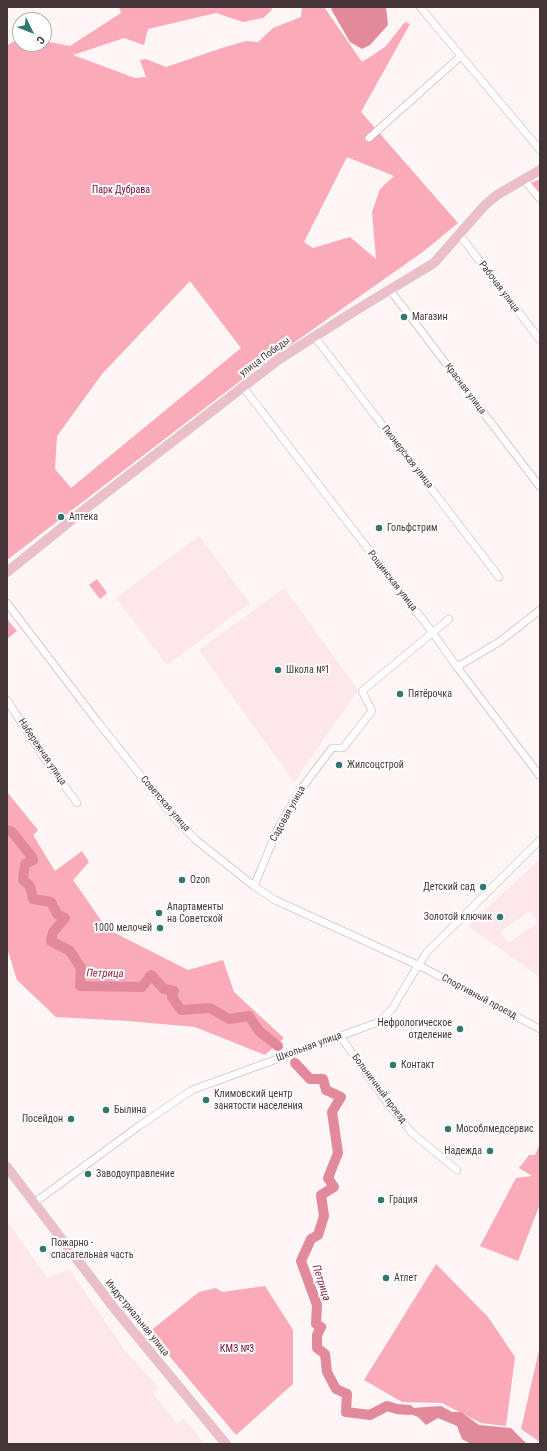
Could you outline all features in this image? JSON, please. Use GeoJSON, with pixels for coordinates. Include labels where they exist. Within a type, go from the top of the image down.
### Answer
{"type":"FeatureCollection","features":[{"type":"Feature","properties":{"kind":"main road","name":"улица Победы"},"geometry":{"type":"LineString","coordinates":[[7,572],[278,360],[314,336],[434,264],[484,206],[497,195],[540,170]]}},
{"type":"Feature","properties":{"kind":"main road","name":"Индустриальная улица"},"geometry":{"type":"LineString","coordinates":[[7,1167],[114,1308],[226,1444]]}},
{"type":"Feature","properties":{"kind":"street"},"geometry":{"type":"LineString","coordinates":[[420,7],[540,150]]}},
{"type":"Feature","properties":{"kind":"street"},"geometry":{"type":"LineString","coordinates":[[369,138],[461,56]]}},
{"type":"Feature","properties":{"kind":"street"},"geometry":{"type":"LineString","coordinates":[[524,180],[540,199]]}},
{"type":"Feature","properties":{"kind":"street","name":"Рабочая улица"},"geometry":{"type":"LineString","coordinates":[[459,234],[540,340]]}},
{"type":"Feature","properties":{"kind":"street","name":"Красная улица"},"geometry":{"type":"LineString","coordinates":[[390,290],[540,487]]}},
{"type":"Feature","properties":{"kind":"street","name":"Пионерская улица"},"geometry":{"type":"LineString","coordinates":[[314,336],[499,577]]}},
{"type":"Feature","properties":{"kind":"street","name":"Рощинская улица"},"geometry":{"type":"LineString","coordinates":[[242,387],[433,633],[540,776]]}},
{"type":"Feature","properties":{"kind":"street","name":"Советская улица"},"geometry":{"type":"LineString","coordinates":[[7,603],[97,721],[177,821],[196,840],[254,886],[275,900],[418,965]]}},
{"type":"Feature","properties":{"kind":"street"},"geometry":{"type":"LineString","coordinates":[[457,667],[499,642],[540,610]]}},
{"type":"Feature","properties":{"kind":"street","name":"Садовая улица"},"geometry":{"type":"LineString","coordinates":[[254,886],[279,826],[301,789],[332,748],[343,748],[372,711],[362,691],[449,619]]}},
{"type":"Feature","properties":{"kind":"street","name":"Набережная улица"},"geometry":{"type":"LineString","coordinates":[[7,701],[44,758],[77,803]]}},
{"type":"Feature","properties":{"kind":"street","name":"Школьная улица"},"geometry":{"type":"LineString","coordinates":[[34,1203],[160,1111],[192,1090],[376,1023],[387,1015],[392,1009],[427,952],[540,840]]}},
{"type":"Feature","properties":{"kind":"street","name":"Спортивный проезд"},"geometry":{"type":"LineString","coordinates":[[418,965],[540,1030]]}},
{"type":"Feature","properties":{"kind":"street","name":"Больничный проезд"},"geometry":{"type":"LineString","coordinates":[[340,1036],[385,1100],[412,1133],[457,1170]]}},
{"type":"Feature","properties":{"kind":"shaded area"},"geometry":{"type":"Polygon","coordinates":[[[334,7],[386,7],[388,25],[370,45],[362,49],[350,42],[331,9],[334,7]]]}},
{"type":"Feature","properties":{"kind":"shaded area"},"geometry":{"type":"Polygon","coordinates":[[[199,536],[250,603],[167,665],[116,598],[199,536]]]}},
{"type":"Feature","properties":{"kind":"shaded area","name":"Школа №1"},"geometry":{"type":"Polygon","coordinates":[[[284,588],[358,690],[294,782],[199,650],[284,588]]]}},
{"type":"Feature","properties":{"kind":"shaded area","name":"Золотой ключик"},"geometry":{"type":"Polygon","coordinates":[[[540,859],[540,977],[468,926],[540,859]],[[530,911],[500,932],[508,943],[538,923],[530,911]]]}},
{"type":"Feature","properties":{"kind":"shaded area"},"geometry":{"type":"Polygon","coordinates":[[[7,1221],[47,1278],[69,1269],[126,1352],[159,1388],[153,1394],[177,1424],[184,1419],[205,1444],[7,1444],[7,1221]]]}},
{"type":"Feature","properties":{"kind":"shaded area"},"geometry":{"type":"Polygon","coordinates":[[[441,1406],[452,1412],[461,1412],[479,1425],[511,1428],[527,1444],[471,1444],[462,1439],[457,1426],[438,1418],[426,1425],[418,1417],[397,1409],[441,1406]]]}},
{"type":"Feature","properties":{"kind":"green space","name":"Парк Дубрава"},"geometry":{"type":"Polygon","coordinates":[[[119,7],[271,7],[272,10],[263,18],[243,22],[216,13],[148,29],[144,45],[124,38],[73,55],[135,78],[146,77],[140,60],[146,59],[166,67],[246,41],[258,42],[273,28],[301,17],[302,7],[324,7],[362,62],[385,47],[405,22],[410,24],[361,112],[458,223],[424,251],[248,375],[7,560],[7,45],[12,43],[12,52],[52,52],[52,43],[70,46],[121,13],[119,7]],[[347,157],[304,242],[313,248],[350,237],[376,259],[372,212],[380,189],[394,176],[347,157]],[[190,281],[102,374],[57,436],[55,469],[71,488],[241,348],[190,281]]]}},
{"type":"Feature","properties":{"kind":"green space"},"geometry":{"type":"Polygon","coordinates":[[[540,179],[540,194],[531,183],[540,179]]]}},
{"type":"Feature","properties":{"kind":"green space"},"geometry":{"type":"Polygon","coordinates":[[[97,579],[107,593],[100,599],[89,585],[97,579]]]}},
{"type":"Feature","properties":{"kind":"green space"},"geometry":{"type":"Polygon","coordinates":[[[7,619],[17,631],[7,639],[7,619]]]}},
{"type":"Feature","properties":{"kind":"green space"},"geometry":{"type":"Polygon","coordinates":[[[7,792],[38,830],[33,835],[55,871],[82,851],[89,862],[73,880],[107,929],[188,970],[223,960],[234,992],[284,1038],[265,1055],[195,1027],[56,1017],[17,980],[7,948],[7,792]]]}},
{"type":"Feature","properties":{"kind":"green space"},"geometry":{"type":"Polygon","coordinates":[[[540,1144],[540,1204],[518,1261],[480,1246],[516,1178],[532,1176],[519,1168],[529,1155],[535,1155],[540,1144]]]}},
{"type":"Feature","properties":{"kind":"green space"},"geometry":{"type":"Polygon","coordinates":[[[436,1264],[488,1317],[515,1357],[506,1426],[481,1423],[442,1403],[402,1402],[364,1380],[436,1264]]]}},
{"type":"Feature","properties":{"kind":"green space","name":"КМЗ №3"},"geometry":{"type":"Polygon","coordinates":[[[265,1286],[293,1330],[293,1384],[236,1435],[149,1332],[199,1292],[216,1288],[222,1292],[265,1286]]]}},
{"type":"Feature","properties":{"kind":"green space"},"geometry":{"type":"Polygon","coordinates":[[[540,1346],[540,1442],[521,1429],[540,1346]]]}},
{"type":"Feature","properties":{"kind":"waterway","name":"Петрица"},"geometry":{"type":"LineString","coordinates":[[7,830],[12,832],[32,857],[33,860],[25,864],[23,880],[30,886],[33,899],[51,902],[57,914],[65,918],[53,932],[51,941],[70,951],[81,968],[80,986],[142,987],[151,975],[164,989],[174,991],[172,997],[181,1010],[210,1008],[229,1019],[249,1016],[259,1031],[278,1046]]}},
{"type":"Feature","properties":{"kind":"waterway","name":"Петрица"},"geometry":{"type":"LineString","coordinates":[[295,1063],[310,1079],[323,1079],[326,1090],[341,1097],[332,1112],[338,1153],[328,1178],[334,1187],[321,1195],[324,1216],[318,1235],[311,1239],[301,1261],[317,1305],[316,1324],[321,1327],[317,1335],[317,1348],[325,1354],[327,1372],[336,1389],[347,1394],[346,1412],[370,1415],[387,1406],[409,1410]]}},
{"type":"Feature","properties":{"kind":"place","name":"Магазин"},"geometry":{"type":"Point","coordinates":[404,317]}},
{"type":"Feature","properties":{"kind":"place","name":"Аптека"},"geometry":{"type":"Point","coordinates":[61,517]}},
{"type":"Feature","properties":{"kind":"place","name":"Гольфстрим"},"geometry":{"type":"Point","coordinates":[379,528]}},
{"type":"Feature","properties":{"kind":"place","name":"Школа №1"},"geometry":{"type":"Point","coordinates":[278,670]}},
{"type":"Feature","properties":{"kind":"place","name":"Пятёрочка"},"geometry":{"type":"Point","coordinates":[400,694]}},
{"type":"Feature","properties":{"kind":"place","name":"Жилсоцстрой"},"geometry":{"type":"Point","coordinates":[339,765]}},
{"type":"Feature","properties":{"kind":"place","name":"Ozon"},"geometry":{"type":"Point","coordinates":[182,880]}},
{"type":"Feature","properties":{"kind":"place","name":"Детский сад"},"geometry":{"type":"Point","coordinates":[483,887]}},
{"type":"Feature","properties":{"kind":"place","name":"Апартаменты на Советской"},"geometry":{"type":"Point","coordinates":[159,913]}},
{"type":"Feature","properties":{"kind":"place","name":"Золотой ключик"},"geometry":{"type":"Point","coordinates":[500,917]}},
{"type":"Feature","properties":{"kind":"place","name":"1000 мелочей"},"geometry":{"type":"Point","coordinates":[160,928]}},
{"type":"Feature","properties":{"kind":"place","name":"Нефрологическое отделение"},"geometry":{"type":"Point","coordinates":[460,1029]}},
{"type":"Feature","properties":{"kind":"place","name":"Контакт"},"geometry":{"type":"Point","coordinates":[393,1065]}},
{"type":"Feature","properties":{"kind":"place","name":"Климовский центр занятости населения"},"geometry":{"type":"Point","coordinates":[206,1100]}},
{"type":"Feature","properties":{"kind":"place","name":"Былина"},"geometry":{"type":"Point","coordinates":[106,1110]}},
{"type":"Feature","properties":{"kind":"place","name":"Посейдон"},"geometry":{"type":"Point","coordinates":[71,1119]}},
{"type":"Feature","properties":{"kind":"place","name":"Мособлмедсервис"},"geometry":{"type":"Point","coordinates":[448,1129]}},
{"type":"Feature","properties":{"kind":"place","name":"Надежда"},"geometry":{"type":"Point","coordinates":[490,1151]}},
{"type":"Feature","properties":{"kind":"place","name":"Заводоуправление"},"geometry":{"type":"Point","coordinates":[88,1174]}},
{"type":"Feature","properties":{"kind":"place","name":"Грация"},"geometry":{"type":"Point","coordinates":[381,1200]}},
{"type":"Feature","properties":{"kind":"place","name":"Пожарно - спасательная часть"},"geometry":{"type":"Point","coordinates":[43,1249]}},
{"type":"Feature","properties":{"kind":"place","name":"Атлет"},"geometry":{"type":"Point","coordinates":[386,1278]}}]}
